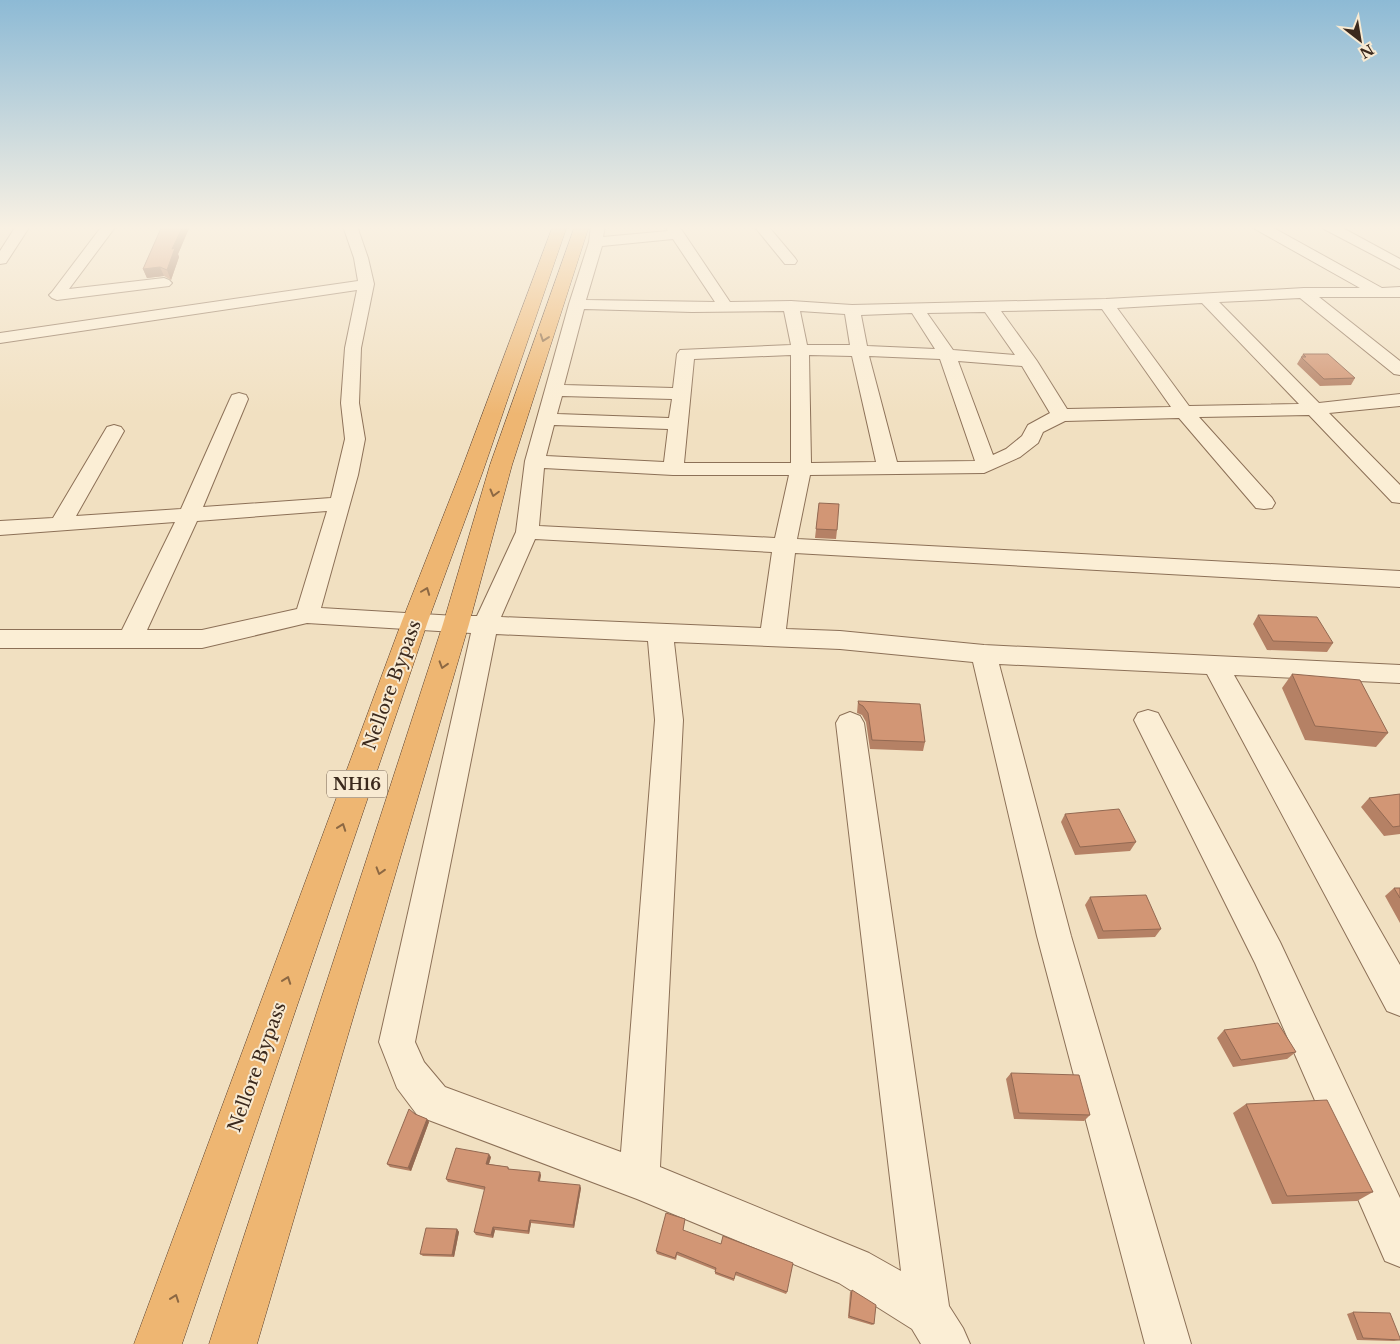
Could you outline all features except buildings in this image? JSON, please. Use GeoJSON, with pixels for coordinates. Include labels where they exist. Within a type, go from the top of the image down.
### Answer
{"type":"FeatureCollection","features":[{"type":"Feature","properties":{"kind":"highway","name":"Nellore Bypass"},"geometry":{"type":"LineString","coordinates":[[158,1344],[415,621],[472,471],[537,289]]}},
{"type":"Feature","properties":{"kind":"highway","name":"NH16"},"geometry":{"type":"LineString","coordinates":[[234,1344],[471,624],[501,465],[570,289]]}},
{"type":"Feature","properties":{"kind":"street"},"geometry":{"type":"LineString","coordinates":[[62,289],[57,295],[113,289]]}},
{"type":"Feature","properties":{"kind":"street"},"geometry":{"type":"LineString","coordinates":[[0,338],[334,289]]}},
{"type":"Feature","properties":{"kind":"street"},"geometry":{"type":"LineString","coordinates":[[307,615],[348,475],[355,439],[350,403],[353,348],[365,289]]}},
{"type":"Feature","properties":{"kind":"street"},"geometry":{"type":"LineString","coordinates":[[580,289],[537,456],[527,532],[471,624],[397,1042],[410,1075],[432,1102],[639,1179],[854,1268],[938,1329]]}},
{"type":"Feature","properties":{"kind":"street"},"geometry":{"type":"LineString","coordinates":[[714,289],[726,307]]}},
{"type":"Feature","properties":{"kind":"street"},"geometry":{"type":"LineString","coordinates":[[1374,289],[1400,306]]}},
{"type":"Feature","properties":{"kind":"street"},"geometry":{"type":"LineString","coordinates":[[577,304],[726,307],[791,306],[852,310],[1106,304],[1304,293],[1400,292]]}},
{"type":"Feature","properties":{"kind":"street"},"geometry":{"type":"LineString","coordinates":[[1304,293],[1400,370]]}},
{"type":"Feature","properties":{"kind":"street"},"geometry":{"type":"LineString","coordinates":[[1207,299],[1400,497]]}},
{"type":"Feature","properties":{"kind":"street"},"geometry":{"type":"LineString","coordinates":[[1106,304],[1184,412],[1264,503]]}},
{"type":"Feature","properties":{"kind":"street"},"geometry":{"type":"LineString","coordinates":[[772,638],[784,547],[802,469],[800,350],[791,306]]}},
{"type":"Feature","properties":{"kind":"street"},"geometry":{"type":"LineString","coordinates":[[990,307],[1028,362],[1060,415]]}},
{"type":"Feature","properties":{"kind":"street"},"geometry":{"type":"LineString","coordinates":[[916,308],[947,354],[985,462],[984,466]]}},
{"type":"Feature","properties":{"kind":"street"},"geometry":{"type":"LineString","coordinates":[[852,310],[859,351],[888,468]]}},
{"type":"Feature","properties":{"kind":"street"},"geometry":{"type":"LineString","coordinates":[[674,461],[686,354],[800,350],[859,351],[947,354],[1028,362]]}},
{"type":"Feature","properties":{"kind":"street"},"geometry":{"type":"LineString","coordinates":[[554,390],[682,394]]}},
{"type":"Feature","properties":{"kind":"street"},"geometry":{"type":"LineString","coordinates":[[131,638],[189,515],[239,399]]}},
{"type":"Feature","properties":{"kind":"street"},"geometry":{"type":"LineString","coordinates":[[537,456],[674,461],[802,469],[984,466],[1014,453],[1032,439],[1035,429],[1060,415],[1314,409],[1400,400]]}},
{"type":"Feature","properties":{"kind":"street"},"geometry":{"type":"LineString","coordinates":[[546,419],[678,424]]}},
{"type":"Feature","properties":{"kind":"street"},"geometry":{"type":"LineString","coordinates":[[61,523],[114,431]]}},
{"type":"Feature","properties":{"kind":"street"},"geometry":{"type":"LineString","coordinates":[[0,528],[340,504]]}},
{"type":"Feature","properties":{"kind":"street"},"geometry":{"type":"LineString","coordinates":[[527,532],[1400,579]]}},
{"type":"Feature","properties":{"kind":"street"},"geometry":{"type":"LineString","coordinates":[[0,639],[202,639],[307,615],[772,638],[840,647],[1400,674]]}},
{"type":"Feature","properties":{"kind":"street"},"geometry":{"type":"LineString","coordinates":[[639,1179],[669,720],[660,632]]}},
{"type":"Feature","properties":{"kind":"street"},"geometry":{"type":"LineString","coordinates":[[984,654],[1054,936],[1168,1344]]}},
{"type":"Feature","properties":{"kind":"street"},"geometry":{"type":"LineString","coordinates":[[1215,665],[1400,999]]}},
{"type":"Feature","properties":{"kind":"street"},"geometry":{"type":"LineString","coordinates":[[1148,720],[1268,953],[1400,1246]]}},
{"type":"Feature","properties":{"kind":"street"},"geometry":{"type":"LineString","coordinates":[[850,723],[938,1329]]}}]}
